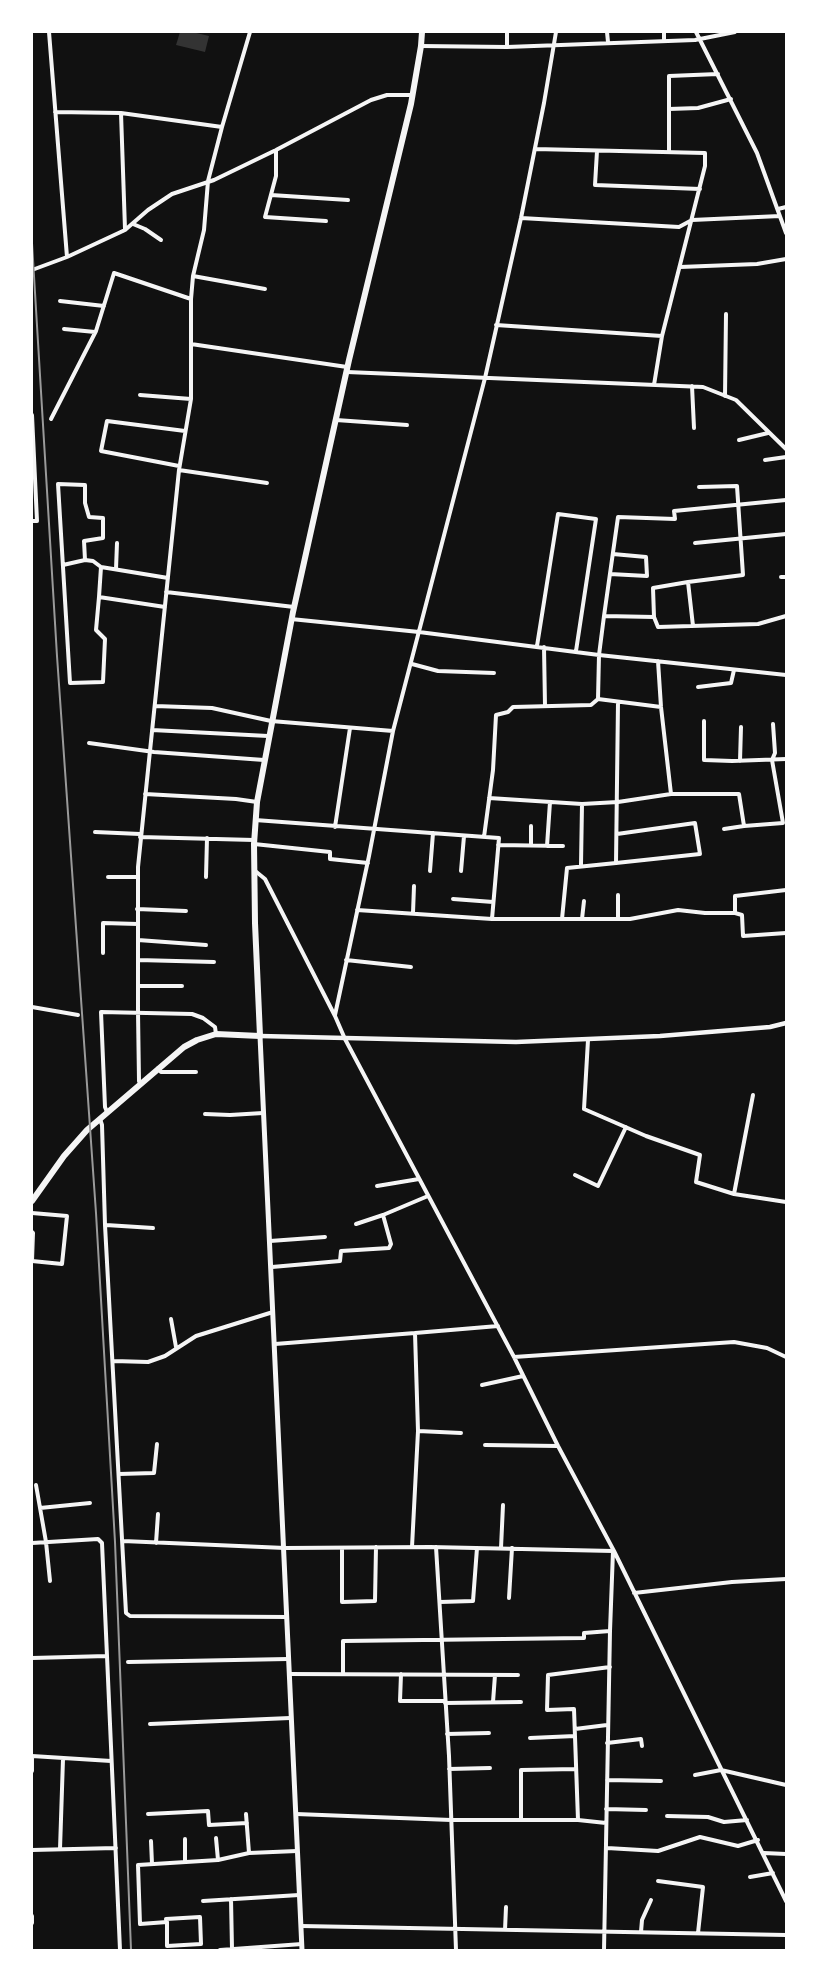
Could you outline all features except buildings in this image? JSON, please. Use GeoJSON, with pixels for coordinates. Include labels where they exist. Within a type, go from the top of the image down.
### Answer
{"type":"FeatureCollection","features":[{"type":"Feature","properties":{"kind":"main road"},"geometry":{"type":"LineString","coordinates":[[302,1947],[260,1036],[254,870],[255,820],[268,736],[291,619],[347,370],[413,95],[422,32]]}},
{"type":"Feature","properties":{"kind":"main road"},"geometry":{"type":"LineString","coordinates":[[32,1201],[64,1156],[87,1130],[158,1068],[191,1044],[216,1034],[260,1036]]}},
{"type":"Feature","properties":{"kind":"street"},"geometry":{"type":"LineString","coordinates":[[49,32],[67,257]]}},
{"type":"Feature","properties":{"kind":"street"},"geometry":{"type":"LineString","coordinates":[[140,1083],[137,909],[140,836],[179,468],[191,399],[193,276],[204,230],[208,181],[250,32]]}},
{"type":"Feature","properties":{"kind":"street"},"geometry":{"type":"LineString","coordinates":[[507,32],[507,47]]}},
{"type":"Feature","properties":{"kind":"street"},"geometry":{"type":"LineString","coordinates":[[335,1016],[375,829],[393,731],[484,378],[521,218],[556,32]]}},
{"type":"Feature","properties":{"kind":"street"},"geometry":{"type":"LineString","coordinates":[[607,32],[608,42]]}},
{"type":"Feature","properties":{"kind":"street"},"geometry":{"type":"LineString","coordinates":[[664,32],[664,41]]}},
{"type":"Feature","properties":{"kind":"street"},"geometry":{"type":"LineString","coordinates":[[696,32],[757,153],[786,233]]}},
{"type":"Feature","properties":{"kind":"street"},"geometry":{"type":"LineString","coordinates":[[421,46],[507,47],[664,41],[700,39],[735,32]]}},
{"type":"Feature","properties":{"kind":"street"},"geometry":{"type":"LineString","coordinates":[[669,152],[669,76],[718,74]]}},
{"type":"Feature","properties":{"kind":"street"},"geometry":{"type":"LineString","coordinates":[[32,270],[67,257],[125,230],[148,210],[172,194],[208,181],[276,150],[371,100],[387,95],[413,95]]}},
{"type":"Feature","properties":{"kind":"street"},"geometry":{"type":"LineString","coordinates":[[669,109],[698,108],[731,99]]}},
{"type":"Feature","properties":{"kind":"street"},"geometry":{"type":"LineString","coordinates":[[56,111],[121,113],[222,127]]}},
{"type":"Feature","properties":{"kind":"street"},"geometry":{"type":"LineString","coordinates":[[121,113],[125,230]]}},
{"type":"Feature","properties":{"kind":"street"},"geometry":{"type":"LineString","coordinates":[[535,149],[705,153],[700,189],[662,336],[654,385]]}},
{"type":"Feature","properties":{"kind":"street"},"geometry":{"type":"LineString","coordinates":[[276,150],[276,176],[265,217],[326,221]]}},
{"type":"Feature","properties":{"kind":"street"},"geometry":{"type":"LineString","coordinates":[[597,151],[596,184],[700,189]]}},
{"type":"Feature","properties":{"kind":"street"},"geometry":{"type":"LineString","coordinates":[[271,195],[348,200]]}},
{"type":"Feature","properties":{"kind":"street"},"geometry":{"type":"LineString","coordinates":[[778,209],[786,207]]}},
{"type":"Feature","properties":{"kind":"street"},"geometry":{"type":"LineString","coordinates":[[521,218],[679,226],[693,220],[780,216]]}},
{"type":"Feature","properties":{"kind":"street"},"geometry":{"type":"LineString","coordinates":[[133,224],[161,240]]}},
{"type":"Feature","properties":{"kind":"street"},"geometry":{"type":"LineString","coordinates":[[680,267],[757,264],[786,259]]}},
{"type":"Feature","properties":{"kind":"street"},"geometry":{"type":"LineString","coordinates":[[51,419],[95,332],[114,273],[191,299]]}},
{"type":"Feature","properties":{"kind":"street"},"geometry":{"type":"LineString","coordinates":[[193,276],[265,289]]}},
{"type":"Feature","properties":{"kind":"street"},"geometry":{"type":"LineString","coordinates":[[60,302],[104,306]]}},
{"type":"Feature","properties":{"kind":"street"},"geometry":{"type":"LineString","coordinates":[[725,396],[726,314]]}},
{"type":"Feature","properties":{"kind":"street"},"geometry":{"type":"LineString","coordinates":[[496,325],[662,336]]}},
{"type":"Feature","properties":{"kind":"street"},"geometry":{"type":"LineString","coordinates":[[64,329],[95,332]]}},
{"type":"Feature","properties":{"kind":"street"},"geometry":{"type":"LineString","coordinates":[[191,344],[347,370],[703,387],[736,400],[786,449]]}},
{"type":"Feature","properties":{"kind":"street"},"geometry":{"type":"LineString","coordinates":[[692,386],[694,428]]}},
{"type":"Feature","properties":{"kind":"street"},"geometry":{"type":"LineString","coordinates":[[140,395],[191,399]]}},
{"type":"Feature","properties":{"kind":"street"},"geometry":{"type":"LineString","coordinates":[[32,414],[33,485],[37,521],[32,520]]}},
{"type":"Feature","properties":{"kind":"street"},"geometry":{"type":"LineString","coordinates":[[336,420],[407,425]]}},
{"type":"Feature","properties":{"kind":"street"},"geometry":{"type":"LineString","coordinates":[[185,431],[107,421],[101,451],[179,468],[267,483]]}},
{"type":"Feature","properties":{"kind":"street"},"geometry":{"type":"LineString","coordinates":[[739,440],[769,433]]}},
{"type":"Feature","properties":{"kind":"street"},"geometry":{"type":"LineString","coordinates":[[765,460],[786,457]]}},
{"type":"Feature","properties":{"kind":"street"},"geometry":{"type":"LineString","coordinates":[[85,560],[84,541],[103,538],[103,518],[89,518],[85,503],[85,485],[58,484],[70,683],[103,682],[105,639],[96,630],[101,567]]}},
{"type":"Feature","properties":{"kind":"street"},"geometry":{"type":"LineString","coordinates":[[699,487],[737,486],[743,575],[653,588],[654,616],[658,627],[758,624],[786,616]]}},
{"type":"Feature","properties":{"kind":"street"},"geometry":{"type":"LineString","coordinates":[[484,837],[493,770],[496,715],[508,712],[513,707],[591,705],[598,699],[603,616],[618,517],[675,519],[674,511],[786,500]]}},
{"type":"Feature","properties":{"kind":"street"},"geometry":{"type":"LineString","coordinates":[[537,646],[558,514],[596,519],[576,651]]}},
{"type":"Feature","properties":{"kind":"street"},"geometry":{"type":"LineString","coordinates":[[695,543],[786,534]]}},
{"type":"Feature","properties":{"kind":"street"},"geometry":{"type":"LineString","coordinates":[[116,569],[117,543]]}},
{"type":"Feature","properties":{"kind":"street"},"geometry":{"type":"LineString","coordinates":[[610,574],[647,576],[646,556],[613,554]]}},
{"type":"Feature","properties":{"kind":"street"},"geometry":{"type":"LineString","coordinates":[[63,565],[85,560],[93,561],[101,567],[168,578]]}},
{"type":"Feature","properties":{"kind":"street"},"geometry":{"type":"LineString","coordinates":[[688,582],[693,626]]}},
{"type":"Feature","properties":{"kind":"street"},"geometry":{"type":"LineString","coordinates":[[166,592],[294,607]]}},
{"type":"Feature","properties":{"kind":"street"},"geometry":{"type":"LineString","coordinates":[[99,597],[165,607]]}},
{"type":"Feature","properties":{"kind":"street"},"geometry":{"type":"LineString","coordinates":[[603,616],[654,616]]}},
{"type":"Feature","properties":{"kind":"street"},"geometry":{"type":"LineString","coordinates":[[291,619],[786,675]]}},
{"type":"Feature","properties":{"kind":"street"},"geometry":{"type":"LineString","coordinates":[[544,646],[545,706]]}},
{"type":"Feature","properties":{"kind":"street"},"geometry":{"type":"LineString","coordinates":[[658,661],[671,794]]}},
{"type":"Feature","properties":{"kind":"street"},"geometry":{"type":"LineString","coordinates":[[412,664],[438,671],[494,673]]}},
{"type":"Feature","properties":{"kind":"street"},"geometry":{"type":"LineString","coordinates":[[698,687],[731,683],[734,670]]}},
{"type":"Feature","properties":{"kind":"street"},"geometry":{"type":"LineString","coordinates":[[598,699],[661,707]]}},
{"type":"Feature","properties":{"kind":"street"},"geometry":{"type":"LineString","coordinates":[[616,863],[618,702]]}},
{"type":"Feature","properties":{"kind":"street"},"geometry":{"type":"LineString","coordinates":[[155,706],[212,708],[271,721],[393,731]]}},
{"type":"Feature","properties":{"kind":"street"},"geometry":{"type":"LineString","coordinates":[[704,722],[704,760],[786,759]]}},
{"type":"Feature","properties":{"kind":"street"},"geometry":{"type":"LineString","coordinates":[[724,829],[783,823],[772,760],[775,753],[773,724]]}},
{"type":"Feature","properties":{"kind":"street"},"geometry":{"type":"LineString","coordinates":[[740,761],[741,727]]}},
{"type":"Feature","properties":{"kind":"street"},"geometry":{"type":"LineString","coordinates":[[335,827],[350,728]]}},
{"type":"Feature","properties":{"kind":"street"},"geometry":{"type":"LineString","coordinates":[[152,730],[268,736]]}},
{"type":"Feature","properties":{"kind":"street"},"geometry":{"type":"LineString","coordinates":[[89,743],[211,757],[264,760]]}},
{"type":"Feature","properties":{"kind":"street"},"geometry":{"type":"LineString","coordinates":[[145,794],[257,802]]}},
{"type":"Feature","properties":{"kind":"street"},"geometry":{"type":"LineString","coordinates":[[489,798],[582,804],[618,802],[671,794],[739,794],[744,826]]}},
{"type":"Feature","properties":{"kind":"street"},"geometry":{"type":"LineString","coordinates":[[547,846],[550,802]]}},
{"type":"Feature","properties":{"kind":"street"},"geometry":{"type":"LineString","coordinates":[[581,865],[582,804]]}},
{"type":"Feature","properties":{"kind":"street"},"geometry":{"type":"LineString","coordinates":[[255,820],[499,838],[492,919]]}},
{"type":"Feature","properties":{"kind":"street"},"geometry":{"type":"LineString","coordinates":[[562,919],[567,868],[700,854],[695,823],[617,834]]}},
{"type":"Feature","properties":{"kind":"street"},"geometry":{"type":"LineString","coordinates":[[531,826],[531,846]]}},
{"type":"Feature","properties":{"kind":"street"},"geometry":{"type":"LineString","coordinates":[[95,832],[254,842],[330,852],[330,859],[368,863]]}},
{"type":"Feature","properties":{"kind":"street"},"geometry":{"type":"LineString","coordinates":[[430,871],[433,833]]}},
{"type":"Feature","properties":{"kind":"street"},"geometry":{"type":"LineString","coordinates":[[461,871],[464,836]]}},
{"type":"Feature","properties":{"kind":"street"},"geometry":{"type":"LineString","coordinates":[[206,877],[207,838]]}},
{"type":"Feature","properties":{"kind":"street"},"geometry":{"type":"LineString","coordinates":[[498,844],[563,846]]}},
{"type":"Feature","properties":{"kind":"street"},"geometry":{"type":"LineString","coordinates":[[254,870],[266,879],[345,1039],[514,1357],[614,1551],[786,1901]]}},
{"type":"Feature","properties":{"kind":"street"},"geometry":{"type":"LineString","coordinates":[[108,877],[138,877]]}},
{"type":"Feature","properties":{"kind":"street"},"geometry":{"type":"LineString","coordinates":[[413,914],[414,886]]}},
{"type":"Feature","properties":{"kind":"street"},"geometry":{"type":"LineString","coordinates":[[735,913],[735,896],[786,890]]}},
{"type":"Feature","properties":{"kind":"street"},"geometry":{"type":"LineString","coordinates":[[618,895],[618,919]]}},
{"type":"Feature","properties":{"kind":"street"},"geometry":{"type":"LineString","coordinates":[[453,899],[493,902]]}},
{"type":"Feature","properties":{"kind":"street"},"geometry":{"type":"LineString","coordinates":[[582,919],[584,901]]}},
{"type":"Feature","properties":{"kind":"street"},"geometry":{"type":"LineString","coordinates":[[137,909],[186,911]]}},
{"type":"Feature","properties":{"kind":"street"},"geometry":{"type":"LineString","coordinates":[[357,910],[492,919],[630,919],[678,910],[735,913],[742,915],[743,936],[786,933]]}},
{"type":"Feature","properties":{"kind":"street"},"geometry":{"type":"LineString","coordinates":[[103,953],[103,923],[138,924]]}},
{"type":"Feature","properties":{"kind":"street"},"geometry":{"type":"LineString","coordinates":[[138,940],[206,945]]}},
{"type":"Feature","properties":{"kind":"street"},"geometry":{"type":"LineString","coordinates":[[138,960],[214,962]]}},
{"type":"Feature","properties":{"kind":"street"},"geometry":{"type":"LineString","coordinates":[[346,960],[411,967]]}},
{"type":"Feature","properties":{"kind":"street"},"geometry":{"type":"LineString","coordinates":[[139,986],[182,986]]}},
{"type":"Feature","properties":{"kind":"street"},"geometry":{"type":"LineString","coordinates":[[32,1007],[78,1015]]}},
{"type":"Feature","properties":{"kind":"street"},"geometry":{"type":"LineString","coordinates":[[107,1113],[101,1012],[192,1014],[203,1018],[215,1027],[216,1034]]}},
{"type":"Feature","properties":{"kind":"street"},"geometry":{"type":"LineString","coordinates":[[260,1036],[516,1042],[708,1032],[770,1027],[786,1023]]}},
{"type":"Feature","properties":{"kind":"street"},"geometry":{"type":"LineString","coordinates":[[588,1040],[584,1109],[700,1155],[696,1182],[734,1194],[786,1202]]}},
{"type":"Feature","properties":{"kind":"street"},"geometry":{"type":"LineString","coordinates":[[158,1068],[161,1072],[196,1072]]}},
{"type":"Feature","properties":{"kind":"street"},"geometry":{"type":"LineString","coordinates":[[734,1194],[753,1095]]}},
{"type":"Feature","properties":{"kind":"street"},"geometry":{"type":"LineString","coordinates":[[205,1114],[264,1113]]}},
{"type":"Feature","properties":{"kind":"street"},"geometry":{"type":"LineString","coordinates":[[100,1119],[126,1613],[130,1616],[287,1617]]}},
{"type":"Feature","properties":{"kind":"street"},"geometry":{"type":"LineString","coordinates":[[575,1175],[598,1186],[626,1127]]}},
{"type":"Feature","properties":{"kind":"street"},"geometry":{"type":"LineString","coordinates":[[377,1186],[419,1179]]}},
{"type":"Feature","properties":{"kind":"street"},"geometry":{"type":"LineString","coordinates":[[356,1224],[428,1196]]}},
{"type":"Feature","properties":{"kind":"street"},"geometry":{"type":"LineString","coordinates":[[32,1213],[67,1216],[62,1264],[32,1262],[32,1232]]}},
{"type":"Feature","properties":{"kind":"street"},"geometry":{"type":"LineString","coordinates":[[272,1267],[340,1261],[341,1251],[389,1248],[391,1244],[383,1215]]}},
{"type":"Feature","properties":{"kind":"street"},"geometry":{"type":"LineString","coordinates":[[105,1225],[153,1228]]}},
{"type":"Feature","properties":{"kind":"street"},"geometry":{"type":"LineString","coordinates":[[270,1241],[325,1237]]}},
{"type":"Feature","properties":{"kind":"street"},"geometry":{"type":"LineString","coordinates":[[114,1361],[148,1362],[165,1356],[196,1336],[274,1312]]}},
{"type":"Feature","properties":{"kind":"street"},"geometry":{"type":"LineString","coordinates":[[171,1319],[176,1348]]}},
{"type":"Feature","properties":{"kind":"street"},"geometry":{"type":"LineString","coordinates":[[276,1344],[498,1326]]}},
{"type":"Feature","properties":{"kind":"street"},"geometry":{"type":"LineString","coordinates":[[412,1547],[418,1431],[415,1334]]}},
{"type":"Feature","properties":{"kind":"street"},"geometry":{"type":"LineString","coordinates":[[514,1357],[734,1342],[767,1347],[786,1357]]}},
{"type":"Feature","properties":{"kind":"street"},"geometry":{"type":"LineString","coordinates":[[482,1384],[523,1376]]}},
{"type":"Feature","properties":{"kind":"street"},"geometry":{"type":"LineString","coordinates":[[418,1431],[461,1433]]}},
{"type":"Feature","properties":{"kind":"street"},"geometry":{"type":"LineString","coordinates":[[119,1474],[154,1473],[157,1444]]}},
{"type":"Feature","properties":{"kind":"street"},"geometry":{"type":"LineString","coordinates":[[485,1444],[558,1446]]}},
{"type":"Feature","properties":{"kind":"street"},"geometry":{"type":"LineString","coordinates":[[36,1485],[50,1581]]}},
{"type":"Feature","properties":{"kind":"street"},"geometry":{"type":"LineString","coordinates":[[40,1508],[90,1503]]}},
{"type":"Feature","properties":{"kind":"street"},"geometry":{"type":"LineString","coordinates":[[501,1548],[503,1505]]}},
{"type":"Feature","properties":{"kind":"street"},"geometry":{"type":"LineString","coordinates":[[156,1543],[158,1514]]}},
{"type":"Feature","properties":{"kind":"street"},"geometry":{"type":"LineString","coordinates":[[32,1543],[98,1539],[102,1543],[120,1950]]}},
{"type":"Feature","properties":{"kind":"street"},"geometry":{"type":"LineString","coordinates":[[123,1541],[285,1548],[436,1547],[614,1551]]}},
{"type":"Feature","properties":{"kind":"street"},"geometry":{"type":"LineString","coordinates":[[342,1548],[342,1602],[375,1601],[376,1547]]}},
{"type":"Feature","properties":{"kind":"street"},"geometry":{"type":"LineString","coordinates":[[436,1547],[449,1769],[456,1950]]}},
{"type":"Feature","properties":{"kind":"street"},"geometry":{"type":"LineString","coordinates":[[440,1602],[473,1601],[477,1548]]}},
{"type":"Feature","properties":{"kind":"street"},"geometry":{"type":"LineString","coordinates":[[509,1598],[512,1548]]}},
{"type":"Feature","properties":{"kind":"street"},"geometry":{"type":"LineString","coordinates":[[604,1950],[607,1743],[614,1551]]}},
{"type":"Feature","properties":{"kind":"street"},"geometry":{"type":"LineString","coordinates":[[634,1593],[732,1582],[786,1579]]}},
{"type":"Feature","properties":{"kind":"street"},"geometry":{"type":"LineString","coordinates":[[343,1674],[343,1641],[584,1638],[584,1633],[610,1631]]}},
{"type":"Feature","properties":{"kind":"street"},"geometry":{"type":"LineString","coordinates":[[32,1659],[107,1656]]}},
{"type":"Feature","properties":{"kind":"street"},"geometry":{"type":"LineString","coordinates":[[128,1662],[288,1659]]}},
{"type":"Feature","properties":{"kind":"street"},"geometry":{"type":"LineString","coordinates":[[578,1820],[574,1709],[548,1710],[548,1675],[610,1668]]}},
{"type":"Feature","properties":{"kind":"street"},"geometry":{"type":"LineString","coordinates":[[289,1674],[518,1675]]}},
{"type":"Feature","properties":{"kind":"street"},"geometry":{"type":"LineString","coordinates":[[401,1674],[400,1701],[521,1702]]}},
{"type":"Feature","properties":{"kind":"street"},"geometry":{"type":"LineString","coordinates":[[493,1702],[495,1675]]}},
{"type":"Feature","properties":{"kind":"street"},"geometry":{"type":"LineString","coordinates":[[150,1724],[290,1718]]}},
{"type":"Feature","properties":{"kind":"street"},"geometry":{"type":"LineString","coordinates":[[575,1729],[608,1725]]}},
{"type":"Feature","properties":{"kind":"street"},"geometry":{"type":"LineString","coordinates":[[447,1734],[489,1733]]}},
{"type":"Feature","properties":{"kind":"street"},"geometry":{"type":"LineString","coordinates":[[530,1738],[575,1736]]}},
{"type":"Feature","properties":{"kind":"street"},"geometry":{"type":"LineString","coordinates":[[607,1743],[641,1739],[642,1746]]}},
{"type":"Feature","properties":{"kind":"street"},"geometry":{"type":"LineString","coordinates":[[32,1771],[32,1756],[111,1761]]}},
{"type":"Feature","properties":{"kind":"street"},"geometry":{"type":"LineString","coordinates":[[60,1849],[63,1759]]}},
{"type":"Feature","properties":{"kind":"street"},"geometry":{"type":"LineString","coordinates":[[449,1769],[490,1768]]}},
{"type":"Feature","properties":{"kind":"street"},"geometry":{"type":"LineString","coordinates":[[521,1820],[521,1770],[576,1769]]}},
{"type":"Feature","properties":{"kind":"street"},"geometry":{"type":"LineString","coordinates":[[695,1775],[721,1770],[786,1785]]}},
{"type":"Feature","properties":{"kind":"street"},"geometry":{"type":"LineString","coordinates":[[607,1779],[661,1781]]}},
{"type":"Feature","properties":{"kind":"street"},"geometry":{"type":"LineString","coordinates":[[606,1809],[646,1810]]}},
{"type":"Feature","properties":{"kind":"street"},"geometry":{"type":"LineString","coordinates":[[148,1815],[208,1811],[209,1825],[247,1823]]}},
{"type":"Feature","properties":{"kind":"street"},"geometry":{"type":"LineString","coordinates":[[246,1814],[249,1853]]}},
{"type":"Feature","properties":{"kind":"street"},"geometry":{"type":"LineString","coordinates":[[296,1814],[451,1820],[606,1822]]}},
{"type":"Feature","properties":{"kind":"street"},"geometry":{"type":"LineString","coordinates":[[666,1816],[708,1817],[724,1822],[747,1820]]}},
{"type":"Feature","properties":{"kind":"street"},"geometry":{"type":"LineString","coordinates":[[607,1848],[658,1851],[700,1837],[738,1846],[758,1840]]}},
{"type":"Feature","properties":{"kind":"street"},"geometry":{"type":"LineString","coordinates":[[216,1838],[218,1860]]}},
{"type":"Feature","properties":{"kind":"street"},"geometry":{"type":"LineString","coordinates":[[185,1839],[185,1862]]}},
{"type":"Feature","properties":{"kind":"street"},"geometry":{"type":"LineString","coordinates":[[151,1841],[152,1864]]}},
{"type":"Feature","properties":{"kind":"street"},"geometry":{"type":"LineString","coordinates":[[32,1850],[116,1848]]}},
{"type":"Feature","properties":{"kind":"street"},"geometry":{"type":"LineString","coordinates":[[202,1950],[200,1917],[166,1919],[166,1922],[140,1924],[138,1865],[218,1860],[249,1853],[297,1851]]}},
{"type":"Feature","properties":{"kind":"street"},"geometry":{"type":"LineString","coordinates":[[764,1854],[786,1854]]}},
{"type":"Feature","properties":{"kind":"street"},"geometry":{"type":"LineString","coordinates":[[750,1877],[773,1873]]}},
{"type":"Feature","properties":{"kind":"street"},"geometry":{"type":"LineString","coordinates":[[658,1881],[703,1887],[698,1933]]}},
{"type":"Feature","properties":{"kind":"street"},"geometry":{"type":"LineString","coordinates":[[203,1901],[300,1895]]}},
{"type":"Feature","properties":{"kind":"street"},"geometry":{"type":"LineString","coordinates":[[231,1899],[232,1950]]}},
{"type":"Feature","properties":{"kind":"street"},"geometry":{"type":"LineString","coordinates":[[641,1932],[642,1920],[651,1900]]}},
{"type":"Feature","properties":{"kind":"street"},"geometry":{"type":"LineString","coordinates":[[505,1930],[506,1907]]}},
{"type":"Feature","properties":{"kind":"street"},"geometry":{"type":"LineString","coordinates":[[32,1916],[32,1923]]}},
{"type":"Feature","properties":{"kind":"street"},"geometry":{"type":"LineString","coordinates":[[166,1922],[167,1946],[201,1944]]}},
{"type":"Feature","properties":{"kind":"street"},"geometry":{"type":"LineString","coordinates":[[301,1926],[786,1935]]}},
{"type":"Feature","properties":{"kind":"street"},"geometry":{"type":"LineString","coordinates":[[220,1950],[302,1947]]}},
{"type":"Feature","properties":{"kind":"shaded area"},"geometry":{"type":"Polygon","coordinates":[[[180,32],[209,36],[205,52],[176,45],[180,32]]]}},
{"type":"Feature","properties":{"kind":"railway"},"geometry":{"type":"LineString","coordinates":[[32,243],[57,656],[96,1213],[115,1542],[131,1950]]}}]}
